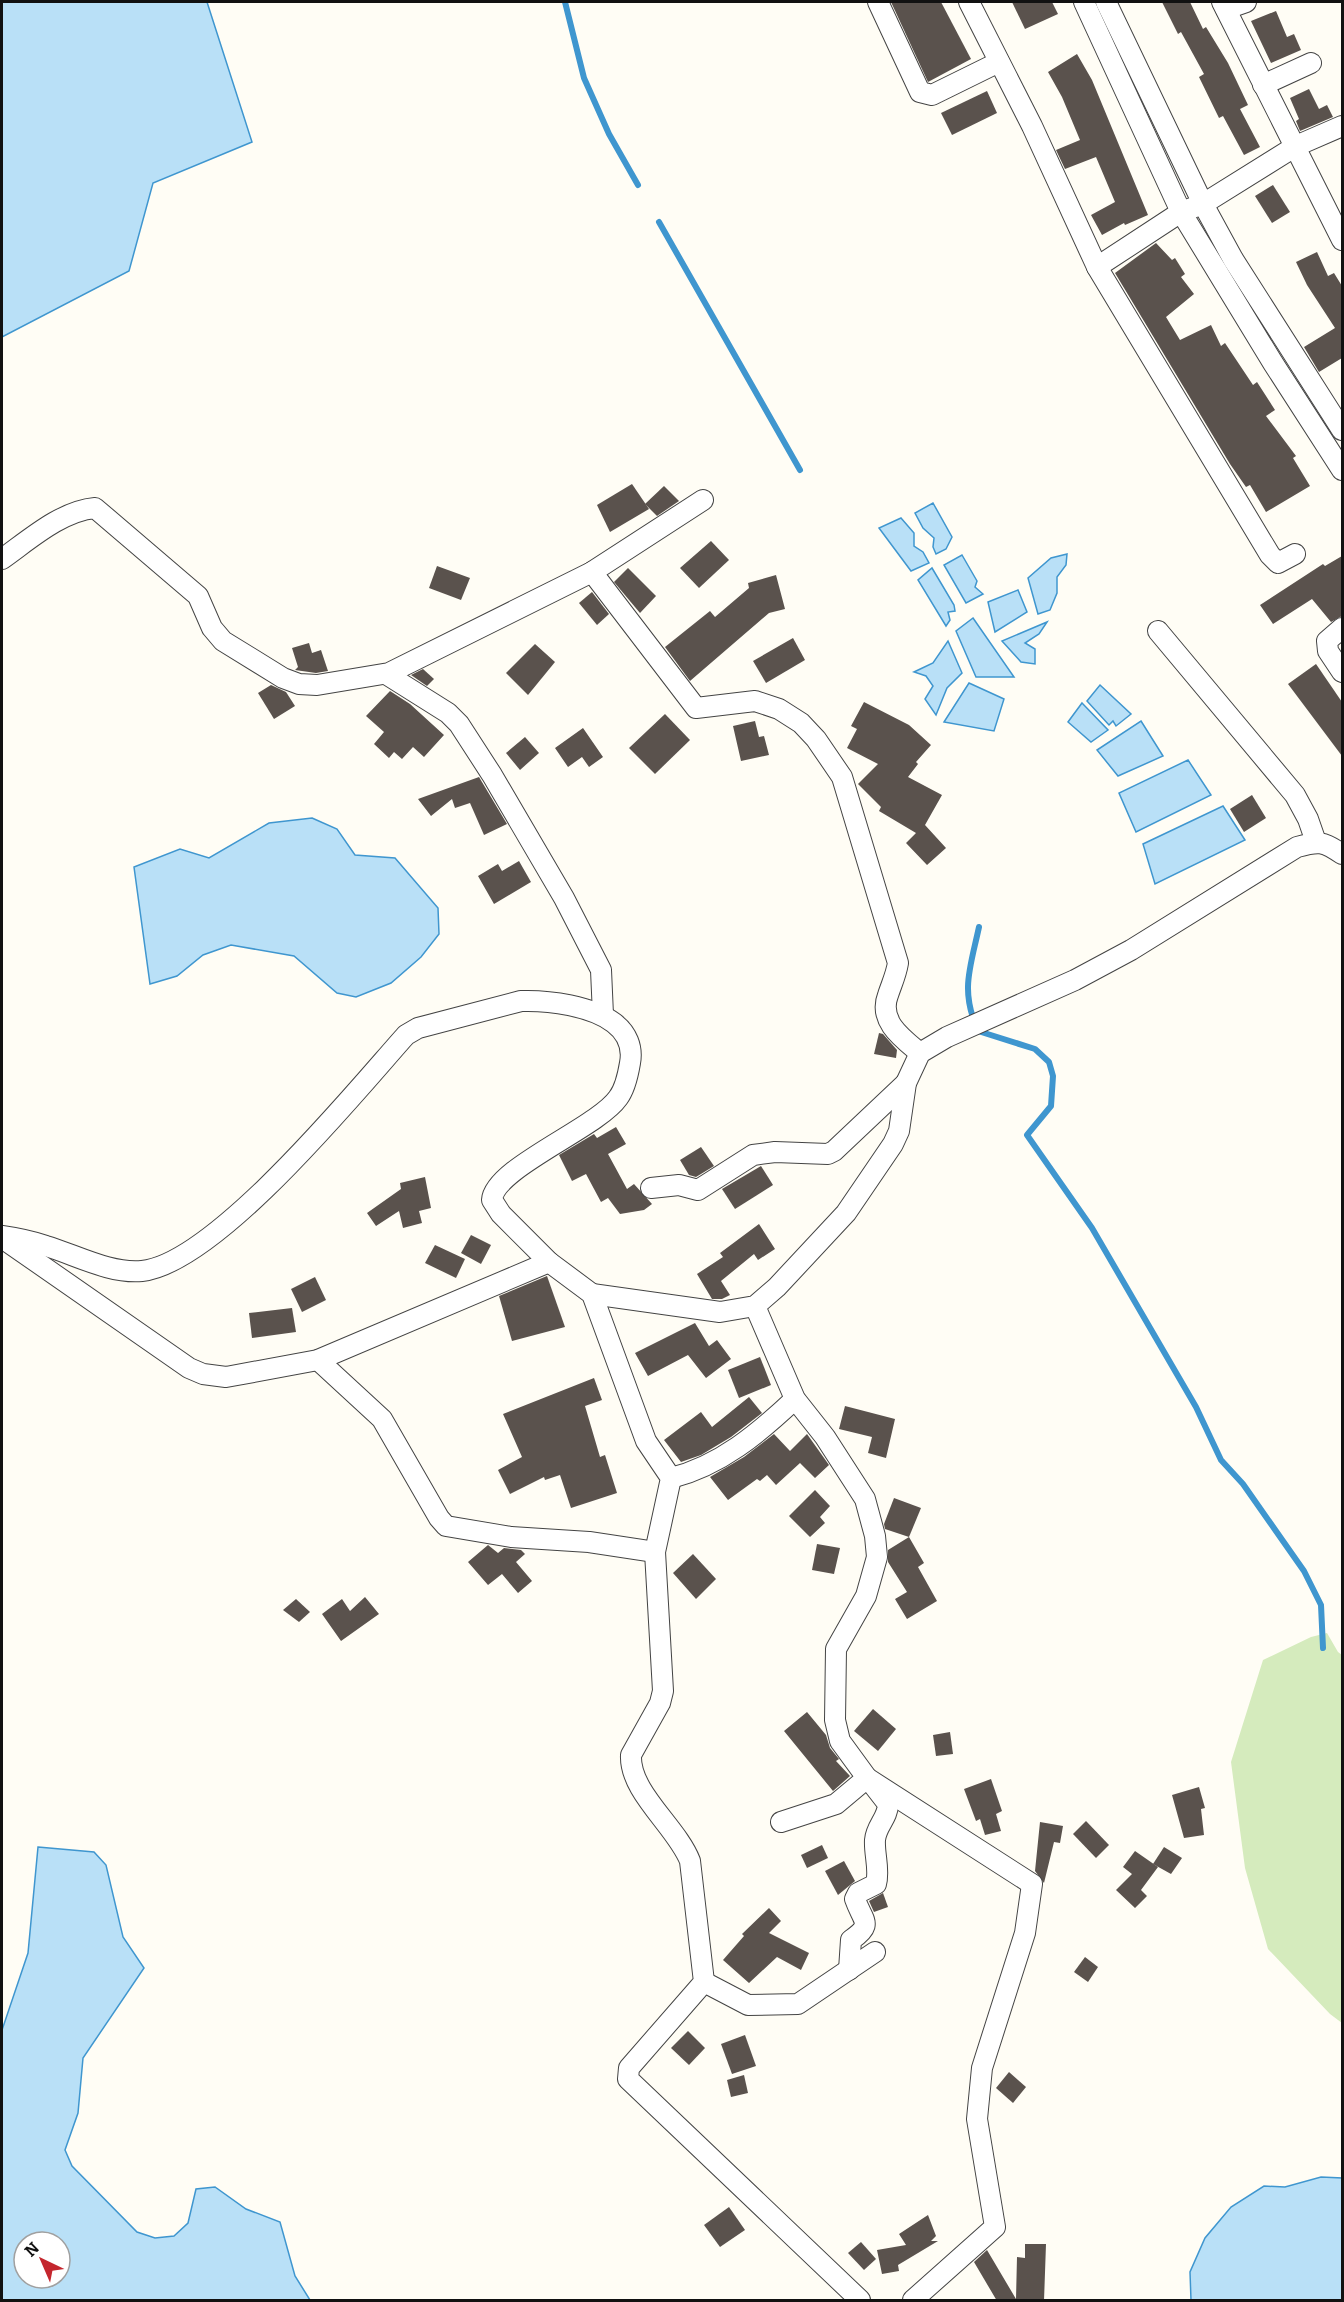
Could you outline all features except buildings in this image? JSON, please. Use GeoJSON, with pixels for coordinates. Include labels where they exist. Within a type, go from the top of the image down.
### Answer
{"type":"FeatureCollection","features":[{"type":"Feature","properties":{"kind":"street"},"geometry":{"type":"LineString","coordinates":[[878,2],[920,92],[925,95],[932,95],[999,62]]}},
{"type":"Feature","properties":{"kind":"street"},"geometry":{"type":"LineString","coordinates":[[969,2],[1032,126],[1096,267],[1270,555],[1278,563],[1295,554]]}},
{"type":"Feature","properties":{"kind":"street"},"geometry":{"type":"LineString","coordinates":[[1084,2],[1181,212],[1273,363],[1342,470]]}},
{"type":"Feature","properties":{"kind":"street"},"geometry":{"type":"LineString","coordinates":[[1106,2],[1203,204],[1233,259],[1342,430]]}},
{"type":"Feature","properties":{"kind":"street"},"geometry":{"type":"LineString","coordinates":[[1246,2],[1224,5],[1263,85],[1340,231]]}},
{"type":"Feature","properties":{"kind":"street"},"geometry":{"type":"LineString","coordinates":[[1263,85],[1311,63]]}},
{"type":"Feature","properties":{"kind":"street"},"geometry":{"type":"LineString","coordinates":[[1096,267],[1181,212],[1203,204],[1296,146],[1342,126]]}},
{"type":"Feature","properties":{"kind":"street"},"geometry":{"type":"LineString","coordinates":[[2,560],[44,529],[82,509],[95,508],[198,596],[212,628],[223,641],[256,663],[299,684],[317,685],[387,674],[592,572],[703,500]]}},
{"type":"Feature","properties":{"kind":"street"},"geometry":{"type":"LineString","coordinates":[[592,572],[696,708],[746,701],[779,709],[801,723],[838,768],[898,963],[895,980],[887,995],[885,1008],[889,1022],[894,1031],[920,1053]]}},
{"type":"Feature","properties":{"kind":"street"},"geometry":{"type":"LineString","coordinates":[[1342,628],[1328,641],[1328,651],[1342,672]]}},
{"type":"Feature","properties":{"kind":"street"},"geometry":{"type":"LineString","coordinates":[[1158,632],[1295,795],[1308,819],[1316,842]]}},
{"type":"Feature","properties":{"kind":"street"},"geometry":{"type":"LineString","coordinates":[[387,674],[448,713],[459,724],[492,775],[564,898],[601,970],[603,1015]]}},
{"type":"Feature","properties":{"kind":"street"},"geometry":{"type":"LineString","coordinates":[[2,1237],[46,1246],[119,1270],[141,1271],[155,1268],[177,1258],[209,1236],[270,1182],[347,1104],[394,1048],[412,1031],[521,1001],[535,1000],[603,1015],[623,1032],[630,1045],[628,1075],[619,1097],[603,1114],[508,1177],[493,1192],[495,1206],[549,1262],[592,1294],[720,1312],[755,1306],[777,1287],[846,1213],[884,1157],[899,1131],[906,1083],[920,1053],[972,1025],[1100,967],[1296,847],[1316,842],[1326,843],[1342,854]]}},
{"type":"Feature","properties":{"kind":"street"},"geometry":{"type":"LineString","coordinates":[[651,1188],[679,1185],[698,1190],[753,1155],[765,1153],[828,1154],[834,1151],[906,1083]]}},
{"type":"Feature","properties":{"kind":"street"},"geometry":{"type":"LineString","coordinates":[[2,1237],[144,1339],[203,1374],[226,1377],[318,1360],[549,1262]]}},
{"type":"Feature","properties":{"kind":"street"},"geometry":{"type":"LineString","coordinates":[[592,1294],[646,1441],[671,1478],[655,1552],[654,1580],[661,1635],[663,1691],[660,1703],[631,1755],[631,1764],[644,1793],[678,1838],[690,1862],[704,1982],[629,2068],[628,2079],[860,2301]]}},
{"type":"Feature","properties":{"kind":"street"},"geometry":{"type":"LineString","coordinates":[[755,1306],[795,1399],[825,1437],[855,1483],[864,1499],[875,1536],[877,1557],[866,1596],[836,1649],[836,1720],[840,1741],[888,1804],[888,1813],[878,1828],[875,1839],[876,1884],[858,1893],[855,1899],[866,1926],[863,1933],[851,1940],[849,1970]]}},
{"type":"Feature","properties":{"kind":"street"},"geometry":{"type":"LineString","coordinates":[[318,1360],[382,1419],[439,1518],[446,1526],[511,1537],[589,1542],[655,1552]]}},
{"type":"Feature","properties":{"kind":"street"},"geometry":{"type":"LineString","coordinates":[[671,1478],[684,1475],[742,1446],[795,1399]]}},
{"type":"Feature","properties":{"kind":"street"},"geometry":{"type":"LineString","coordinates":[[782,1822],[836,1804],[867,1778]]}},
{"type":"Feature","properties":{"kind":"street"},"geometry":{"type":"LineString","coordinates":[[867,1778],[1032,1884],[1025,1933],[981,2078],[977,2119],[995,2227],[913,2301]]}},
{"type":"Feature","properties":{"kind":"street"},"geometry":{"type":"LineString","coordinates":[[704,1982],[748,2005],[798,2004],[875,1952]]}},
{"type":"Feature","properties":{"kind":"green space"},"geometry":{"type":"Polygon","coordinates":[[[1327,1633],[1342,1655],[1342,2023],[1330,2014],[1268,1949],[1245,1868],[1231,1762],[1263,1660],[1311,1637],[1327,1633]]]}},
{"type":"Feature","properties":{"kind":"water"},"geometry":{"type":"Polygon","coordinates":[[[2,2],[207,2],[252,142],[153,183],[129,271],[2,337],[2,2]]]}},
{"type":"Feature","properties":{"kind":"water"},"geometry":{"type":"Polygon","coordinates":[[[933,503],[952,537],[946,549],[936,554],[933,547],[934,538],[923,528],[915,513],[933,503]]]}},
{"type":"Feature","properties":{"kind":"water"},"geometry":{"type":"Polygon","coordinates":[[[901,518],[914,533],[914,546],[923,552],[929,563],[911,571],[879,528],[901,518]]]}},
{"type":"Feature","properties":{"kind":"water"},"geometry":{"type":"Polygon","coordinates":[[[1067,554],[1066,565],[1057,577],[1057,593],[1050,610],[1038,614],[1028,578],[1051,558],[1067,554]]]}},
{"type":"Feature","properties":{"kind":"water"},"geometry":{"type":"Polygon","coordinates":[[[962,555],[977,581],[975,587],[983,594],[966,603],[944,565],[962,555]]]}},
{"type":"Feature","properties":{"kind":"water"},"geometry":{"type":"Polygon","coordinates":[[[932,568],[954,605],[955,611],[948,612],[950,620],[946,626],[918,580],[932,568]]]}},
{"type":"Feature","properties":{"kind":"water"},"geometry":{"type":"Polygon","coordinates":[[[1018,590],[1027,612],[995,632],[988,602],[1018,590]]]}},
{"type":"Feature","properties":{"kind":"water"},"geometry":{"type":"Polygon","coordinates":[[[973,618],[1014,677],[976,677],[956,631],[973,618]]]}},
{"type":"Feature","properties":{"kind":"water"},"geometry":{"type":"Polygon","coordinates":[[[1047,622],[1039,634],[1025,643],[1035,649],[1035,664],[1021,662],[1002,641],[1047,622]]]}},
{"type":"Feature","properties":{"kind":"water"},"geometry":{"type":"Polygon","coordinates":[[[948,641],[962,673],[947,688],[936,715],[925,699],[933,686],[926,676],[914,672],[933,663],[948,641]]]}},
{"type":"Feature","properties":{"kind":"water"},"geometry":{"type":"Polygon","coordinates":[[[969,683],[1004,699],[994,731],[944,722],[969,683]]]}},
{"type":"Feature","properties":{"kind":"water"},"geometry":{"type":"Polygon","coordinates":[[[1100,685],[1131,714],[1116,726],[1113,721],[1109,725],[1087,701],[1100,685]]]}},
{"type":"Feature","properties":{"kind":"water"},"geometry":{"type":"Polygon","coordinates":[[[1082,703],[1108,730],[1091,742],[1068,722],[1082,703]]]}},
{"type":"Feature","properties":{"kind":"water"},"geometry":{"type":"Polygon","coordinates":[[[1141,721],[1163,756],[1118,776],[1097,750],[1141,721]]]}},
{"type":"Feature","properties":{"kind":"water"},"geometry":{"type":"Polygon","coordinates":[[[1188,760],[1211,795],[1136,832],[1119,793],[1188,760]]]}},
{"type":"Feature","properties":{"kind":"water"},"geometry":{"type":"Polygon","coordinates":[[[1223,806],[1245,840],[1155,884],[1143,844],[1223,806]]]}},
{"type":"Feature","properties":{"kind":"water"},"geometry":{"type":"Polygon","coordinates":[[[312,818],[337,829],[355,855],[395,858],[438,908],[439,934],[421,957],[391,983],[356,997],[337,993],[294,956],[231,945],[203,955],[177,976],[150,984],[134,867],[180,849],[209,858],[269,823],[312,818]]]}},
{"type":"Feature","properties":{"kind":"water"},"geometry":{"type":"Polygon","coordinates":[[[38,1847],[94,1852],[106,1865],[123,1937],[144,1968],[83,2058],[78,2113],[65,2150],[72,2166],[137,2232],[155,2238],[174,2236],[188,2223],[196,2189],[215,2187],[246,2209],[280,2222],[295,2276],[310,2300],[2,2300],[2,2030],[28,1953],[38,1847]]]}},
{"type":"Feature","properties":{"kind":"water"},"geometry":{"type":"Polygon","coordinates":[[[1321,2177],[1342,2178],[1342,2300],[1191,2300],[1190,2272],[1205,2238],[1231,2207],[1264,2186],[1285,2187],[1321,2177]]]}},
{"type":"Feature","properties":{"kind":"waterway"},"geometry":{"type":"LineString","coordinates":[[565,2],[584,78],[609,134],[638,185]]}},
{"type":"Feature","properties":{"kind":"waterway"},"geometry":{"type":"LineString","coordinates":[[659,222],[800,470]]}},
{"type":"Feature","properties":{"kind":"waterway"},"geometry":{"type":"LineString","coordinates":[[979,927],[968,979],[969,1003],[978,1031],[1035,1049],[1049,1062],[1053,1076],[1051,1106],[1027,1135],[1092,1228],[1196,1407],[1221,1460],[1243,1484],[1304,1571],[1321,1605],[1323,1648]]}}]}
